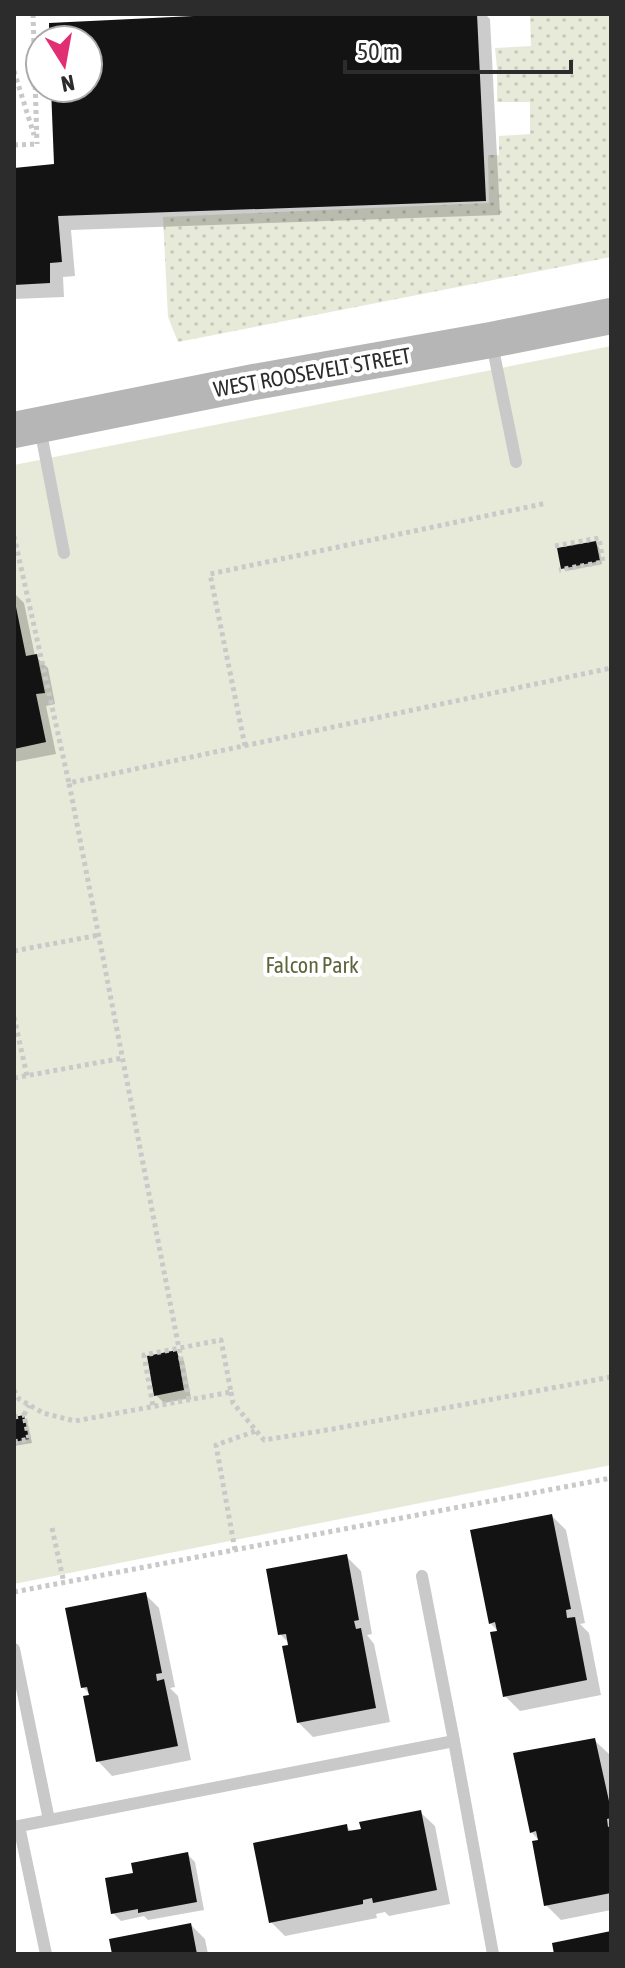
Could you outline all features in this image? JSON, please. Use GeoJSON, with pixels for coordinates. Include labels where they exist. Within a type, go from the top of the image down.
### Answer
{"type":"FeatureCollection","features":[{"type":"Feature","properties":{"kind":"street","name":"WEST ROOSEVELT STREET"},"geometry":{"type":"LineString","coordinates":[[27,428],[254,382],[611,316]]}},
{"type":"Feature","properties":{"kind":"lane"},"geometry":{"type":"LineString","coordinates":[[491,340],[516,462]]}},
{"type":"Feature","properties":{"kind":"lane"},"geometry":{"type":"LineString","coordinates":[[27,428],[64,553]]}},
{"type":"Feature","properties":{"kind":"lane"},"geometry":{"type":"LineString","coordinates":[[422,1576],[493,1954]]}},
{"type":"Feature","properties":{"kind":"lane"},"geometry":{"type":"LineString","coordinates":[[14,1649],[49,1820]]}},
{"type":"Feature","properties":{"kind":"lane"},"geometry":{"type":"LineString","coordinates":[[46,1954],[17,1827],[454,1741]]}},
{"type":"Feature","properties":{"kind":"path"},"geometry":{"type":"LineString","coordinates":[[33,14],[37,144]]}},
{"type":"Feature","properties":{"kind":"path"},"geometry":{"type":"LineString","coordinates":[[14,71],[37,144]]}},
{"type":"Feature","properties":{"kind":"path"},"geometry":{"type":"LineString","coordinates":[[14,145],[37,144]]}},
{"type":"Feature","properties":{"kind":"path"},"geometry":{"type":"LineString","coordinates":[[245,746],[210,574],[547,503]]}},
{"type":"Feature","properties":{"kind":"path"},"geometry":{"type":"LineString","coordinates":[[14,536],[69,783],[189,1400]]}},
{"type":"Feature","properties":{"kind":"path"},"geometry":{"type":"LineString","coordinates":[[555,546],[599,538],[603,562],[559,570]]}},
{"type":"Feature","properties":{"kind":"path"},"geometry":{"type":"LineString","coordinates":[[69,783],[611,668]]}},
{"type":"Feature","properties":{"kind":"path"},"geometry":{"type":"LineString","coordinates":[[14,951],[99,935]]}},
{"type":"Feature","properties":{"kind":"path"},"geometry":{"type":"LineString","coordinates":[[14,1017],[27,1076]]}},
{"type":"Feature","properties":{"kind":"path"},"geometry":{"type":"LineString","coordinates":[[14,1078],[123,1058]]}},
{"type":"Feature","properties":{"kind":"path"},"geometry":{"type":"LineString","coordinates":[[153,1406],[144,1355],[221,1340],[233,1403],[264,1440],[611,1377]]}},
{"type":"Feature","properties":{"kind":"path"},"geometry":{"type":"LineString","coordinates":[[14,1390],[19,1399],[43,1413],[75,1421],[231,1392]]}},
{"type":"Feature","properties":{"kind":"path"},"geometry":{"type":"LineString","coordinates":[[14,1442],[29,1439],[24,1415],[29,1405]]}},
{"type":"Feature","properties":{"kind":"path"},"geometry":{"type":"LineString","coordinates":[[14,1417],[24,1415]]}},
{"type":"Feature","properties":{"kind":"path"},"geometry":{"type":"LineString","coordinates":[[235,1550],[216,1445],[256,1431]]}},
{"type":"Feature","properties":{"kind":"path"},"geometry":{"type":"LineString","coordinates":[[14,1592],[611,1478]]}},
{"type":"Feature","properties":{"kind":"path"},"geometry":{"type":"LineString","coordinates":[[52,1528],[64,1583]]}},
{"type":"Feature","properties":{"kind":"green space"},"geometry":{"type":"Polygon","coordinates":[[[530,14],[611,14],[611,257],[178,342],[168,317],[163,217],[489,203],[488,155],[499,155],[499,136],[530,134],[530,102],[497,102],[495,48],[531,46],[530,14]]]}},
{"type":"Feature","properties":{"kind":"green space","name":"Falcon Park"},"geometry":{"type":"Polygon","coordinates":[[[611,346],[611,1465],[14,1584],[14,465],[611,346]]]}},
{"type":"Feature","properties":{"kind":"building"},"geometry":{"type":"Polygon","coordinates":[[[235,14],[477,14],[486,201],[58,216],[62,262],[50,263],[50,283],[14,285],[14,168],[54,164],[52,104],[104,104],[104,24],[49,23],[235,14]]]}},
{"type":"Feature","properties":{"kind":"building"},"geometry":{"type":"Polygon","coordinates":[[[596,541],[600,561],[561,569],[557,548],[596,541]]]}},
{"type":"Feature","properties":{"kind":"building"},"geometry":{"type":"Polygon","coordinates":[[[14,602],[26,656],[37,654],[45,693],[36,694],[46,742],[14,749],[14,602]]]}},
{"type":"Feature","properties":{"kind":"building"},"geometry":{"type":"Polygon","coordinates":[[[177,1350],[184,1390],[154,1396],[147,1356],[177,1350]]]}},
{"type":"Feature","properties":{"kind":"building"},"geometry":{"type":"Polygon","coordinates":[[[24,1415],[29,1439],[14,1442],[14,1417],[24,1415]]]}},
{"type":"Feature","properties":{"kind":"building"},"geometry":{"type":"Polygon","coordinates":[[[552,1514],[571,1609],[566,1610],[567,1618],[575,1617],[587,1680],[503,1697],[490,1632],[497,1631],[495,1622],[489,1624],[470,1530],[552,1514]]]}},
{"type":"Feature","properties":{"kind":"building"},"geometry":{"type":"Polygon","coordinates":[[[347,1554],[359,1620],[354,1621],[356,1629],[361,1628],[376,1708],[297,1723],[282,1646],[288,1645],[286,1634],[278,1635],[266,1569],[347,1554]]]}},
{"type":"Feature","properties":{"kind":"building"},"geometry":{"type":"Polygon","coordinates":[[[146,1592],[162,1673],[156,1674],[157,1681],[164,1679],[178,1746],[96,1762],[83,1696],[89,1695],[87,1687],[81,1688],[65,1608],[146,1592]]]}},
{"type":"Feature","properties":{"kind":"building"},"geometry":{"type":"Polygon","coordinates":[[[595,1738],[611,1810],[611,1818],[607,1819],[608,1827],[611,1826],[611,1893],[544,1906],[532,1841],[538,1840],[536,1831],[530,1833],[513,1753],[595,1738]]]}},
{"type":"Feature","properties":{"kind":"building"},"geometry":{"type":"Polygon","coordinates":[[[421,1810],[437,1890],[373,1903],[372,1898],[363,1900],[363,1904],[269,1923],[253,1843],[347,1824],[348,1831],[361,1829],[359,1822],[421,1810]]]}},
{"type":"Feature","properties":{"kind":"building"},"geometry":{"type":"Polygon","coordinates":[[[188,1852],[197,1902],[138,1913],[138,1909],[111,1914],[105,1878],[133,1873],[131,1863],[188,1852]]]}},
{"type":"Feature","properties":{"kind":"building"},"geometry":{"type":"Polygon","coordinates":[[[191,1923],[197,1954],[112,1954],[109,1939],[191,1923]]]}},
{"type":"Feature","properties":{"kind":"building"},"geometry":{"type":"Polygon","coordinates":[[[611,1931],[611,1954],[554,1954],[552,1943],[611,1931]]]}}]}
